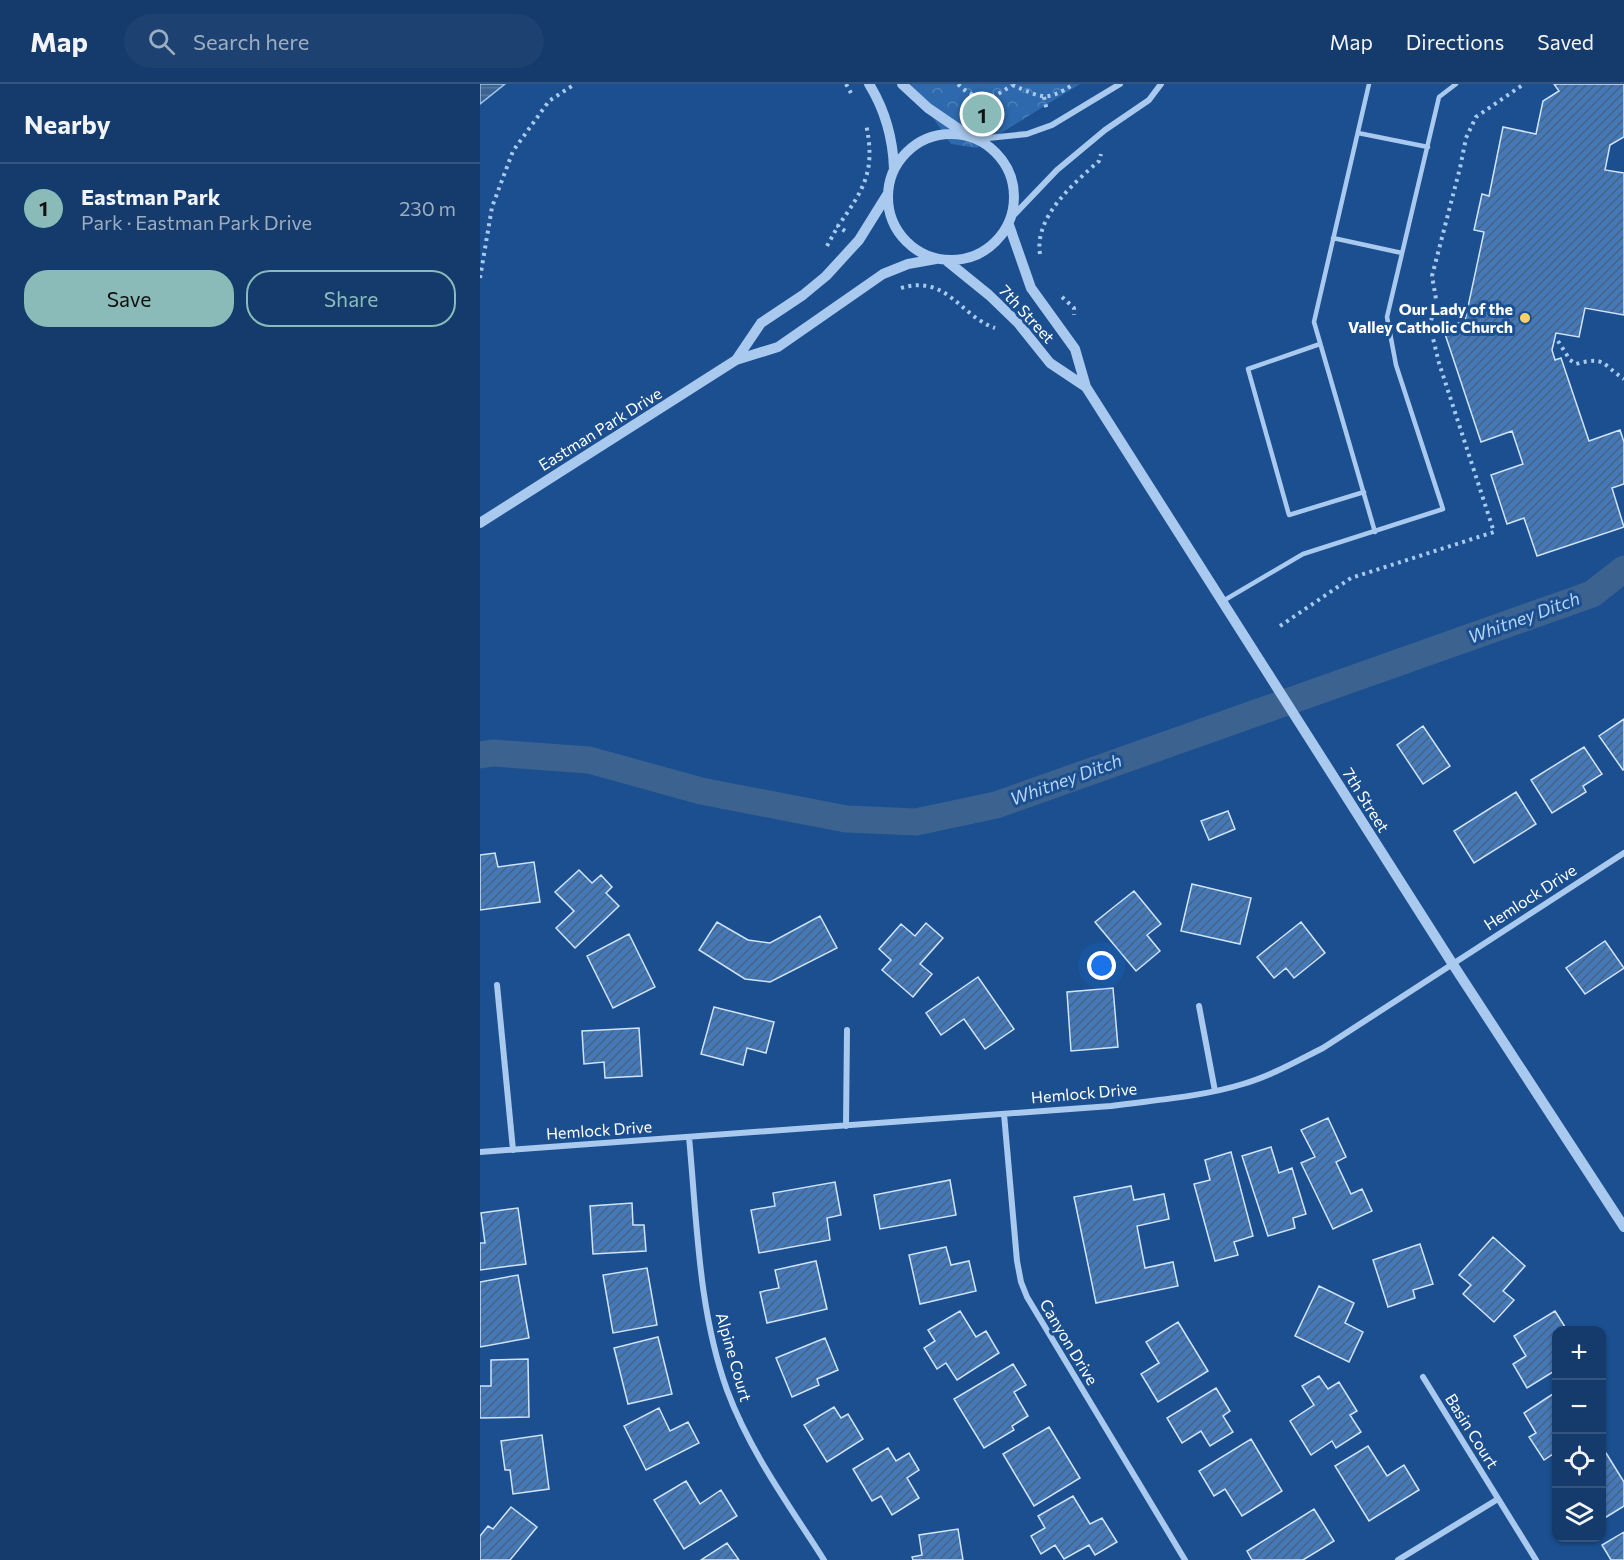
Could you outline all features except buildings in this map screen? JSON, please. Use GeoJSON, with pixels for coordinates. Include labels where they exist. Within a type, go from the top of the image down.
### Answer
{"type":"FeatureCollection","features":[{"type":"Feature","properties":{"kind":"street"},"geometry":{"type":"LineString","coordinates":[[869,84],[886,120],[893,149],[894,169]]}},
{"type":"Feature","properties":{"kind":"street"},"geometry":{"type":"LineString","coordinates":[[902,84],[928,108],[966,135]]}},
{"type":"Feature","properties":{"kind":"street"},"geometry":{"type":"LineString","coordinates":[[978,139],[1027,134],[1052,125],[1120,84]]}},
{"type":"Feature","properties":{"kind":"street"},"geometry":{"type":"LineString","coordinates":[[1010,221],[1015,199],[1013,180],[1006,163],[994,149],[978,139],[949,133],[932,136],[903,155],[894,169],[887,195],[890,217],[901,236],[916,250],[941,260],[962,260],[983,252],[1000,238],[1010,221],[1057,170],[1105,130],[1149,100],[1161,84]]}},
{"type":"Feature","properties":{"kind":"street","name":"Eastman Park Drive"},"geometry":{"type":"LineString","coordinates":[[736,360],[761,323],[803,295],[826,276],[858,240],[887,195]]}},
{"type":"Feature","properties":{"kind":"street","name":"7th Street"},"geometry":{"type":"LineString","coordinates":[[1010,221],[1031,288],[1075,349],[1086,387],[1452,963],[1624,1227]]}},
{"type":"Feature","properties":{"kind":"street","name":"7th Street"},"geometry":{"type":"LineString","coordinates":[[941,260],[989,295],[1018,322],[1050,363],[1086,387]]}},
{"type":"Feature","properties":{"kind":"street","name":"Eastman Park Drive"},"geometry":{"type":"LineString","coordinates":[[480,523],[736,360],[778,347],[883,274],[908,264],[941,260]]}},
{"type":"Feature","properties":{"kind":"street","name":"Hemlock Drive"},"geometry":{"type":"LineString","coordinates":[[480,1152],[1111,1107],[1215,1091],[1243,1084],[1272,1073],[1323,1048],[1624,853]]}},
{"type":"Feature","properties":{"kind":"street"},"geometry":{"type":"LineString","coordinates":[[497,985],[513,1150]]}},
{"type":"Feature","properties":{"kind":"street"},"geometry":{"type":"LineString","coordinates":[[1198,1006],[1215,1091]]}},
{"type":"Feature","properties":{"kind":"street"},"geometry":{"type":"LineString","coordinates":[[846,1126],[847,1030]]}},
{"type":"Feature","properties":{"kind":"street","name":"Canyon Drive"},"geometry":{"type":"LineString","coordinates":[[1004,1113],[1017,1260],[1021,1282],[1027,1297],[1185,1560]]}},
{"type":"Feature","properties":{"kind":"street","name":"Alpine Court"},"geometry":{"type":"LineString","coordinates":[[689,1137],[703,1285],[718,1360],[736,1413],[760,1460],[824,1560]]}},
{"type":"Feature","properties":{"kind":"street","name":"Basin Court"},"geometry":{"type":"LineString","coordinates":[[1423,1377],[1536,1560]]}},
{"type":"Feature","properties":{"kind":"street"},"geometry":{"type":"LineString","coordinates":[[1398,1560],[1498,1499]]}},
{"type":"Feature","properties":{"kind":"lane"},"geometry":{"type":"LineString","coordinates":[[1369,84],[1314,322],[1375,532]]}},
{"type":"Feature","properties":{"kind":"lane"},"geometry":{"type":"LineString","coordinates":[[1222,602],[1303,555],[1443,509],[1396,364],[1387,317],[1439,97],[1456,84]]}},
{"type":"Feature","properties":{"kind":"lane"},"geometry":{"type":"LineString","coordinates":[[1358,133],[1428,147]]}},
{"type":"Feature","properties":{"kind":"lane"},"geometry":{"type":"LineString","coordinates":[[1334,238],[1402,253]]}},
{"type":"Feature","properties":{"kind":"lane"},"geometry":{"type":"LineString","coordinates":[[1320,344],[1248,369],[1289,515],[1364,492]]}},
{"type":"Feature","properties":{"kind":"path"},"geometry":{"type":"LineString","coordinates":[[480,278],[492,207],[513,151],[549,102],[575,84]]}},
{"type":"Feature","properties":{"kind":"path"},"geometry":{"type":"LineString","coordinates":[[846,84],[853,96]]}},
{"type":"Feature","properties":{"kind":"path"},"geometry":{"type":"LineString","coordinates":[[958,84],[964,91],[976,97],[989,98],[1001,94],[1013,85],[1044,97],[1053,97],[1074,84]]}},
{"type":"Feature","properties":{"kind":"path"},"geometry":{"type":"LineString","coordinates":[[1280,626],[1351,578],[1494,532],[1439,363],[1430,326],[1436,299],[1432,276],[1466,138],[1476,117],[1524,84]]}},
{"type":"Feature","properties":{"kind":"path"},"geometry":{"type":"LineString","coordinates":[[1044,97],[1048,115]]}},
{"type":"Feature","properties":{"kind":"path"},"geometry":{"type":"LineString","coordinates":[[848,233],[838,226],[863,188],[870,156],[866,124],[862,115]]}},
{"type":"Feature","properties":{"kind":"path"},"geometry":{"type":"LineString","coordinates":[[1041,258],[1040,236],[1045,221],[1055,206],[1099,161]]}},
{"type":"Feature","properties":{"kind":"path"},"geometry":{"type":"LineString","coordinates":[[897,290],[917,285],[932,287],[945,293],[990,326]]}},
{"type":"Feature","properties":{"kind":"path"},"geometry":{"type":"LineString","coordinates":[[1056,289],[1074,308]]}},
{"type":"Feature","properties":{"kind":"path"},"geometry":{"type":"LineString","coordinates":[[1558,341],[1570,360],[1576,364],[1594,359],[1607,365],[1624,379]]}},
{"type":"Feature","properties":{"kind":"green space"},"geometry":{"type":"Polygon","coordinates":[[[910,84],[1080,84],[977,148],[951,144],[910,84]]]}},
{"type":"Feature","properties":{"kind":"shaded area"},"geometry":{"type":"Polygon","coordinates":[[[480,84],[505,84],[480,104],[480,84]]]}},
{"type":"Feature","properties":{"kind":"waterway","name":"Whitney Ditch"},"geometry":{"type":"LineString","coordinates":[[480,755],[493,753],[589,760],[701,791],[846,819],[916,822],[996,805],[1592,594],[1624,569]]}},
{"type":"Feature","properties":{"kind":"place","name":"Eastman Park"},"geometry":{"type":"Point","coordinates":[982,114]}},
{"type":"Feature","properties":{"kind":"place","name":"Our Lady of the Valley Catholic Church"},"geometry":{"type":"Point","coordinates":[1525,318]}}]}
